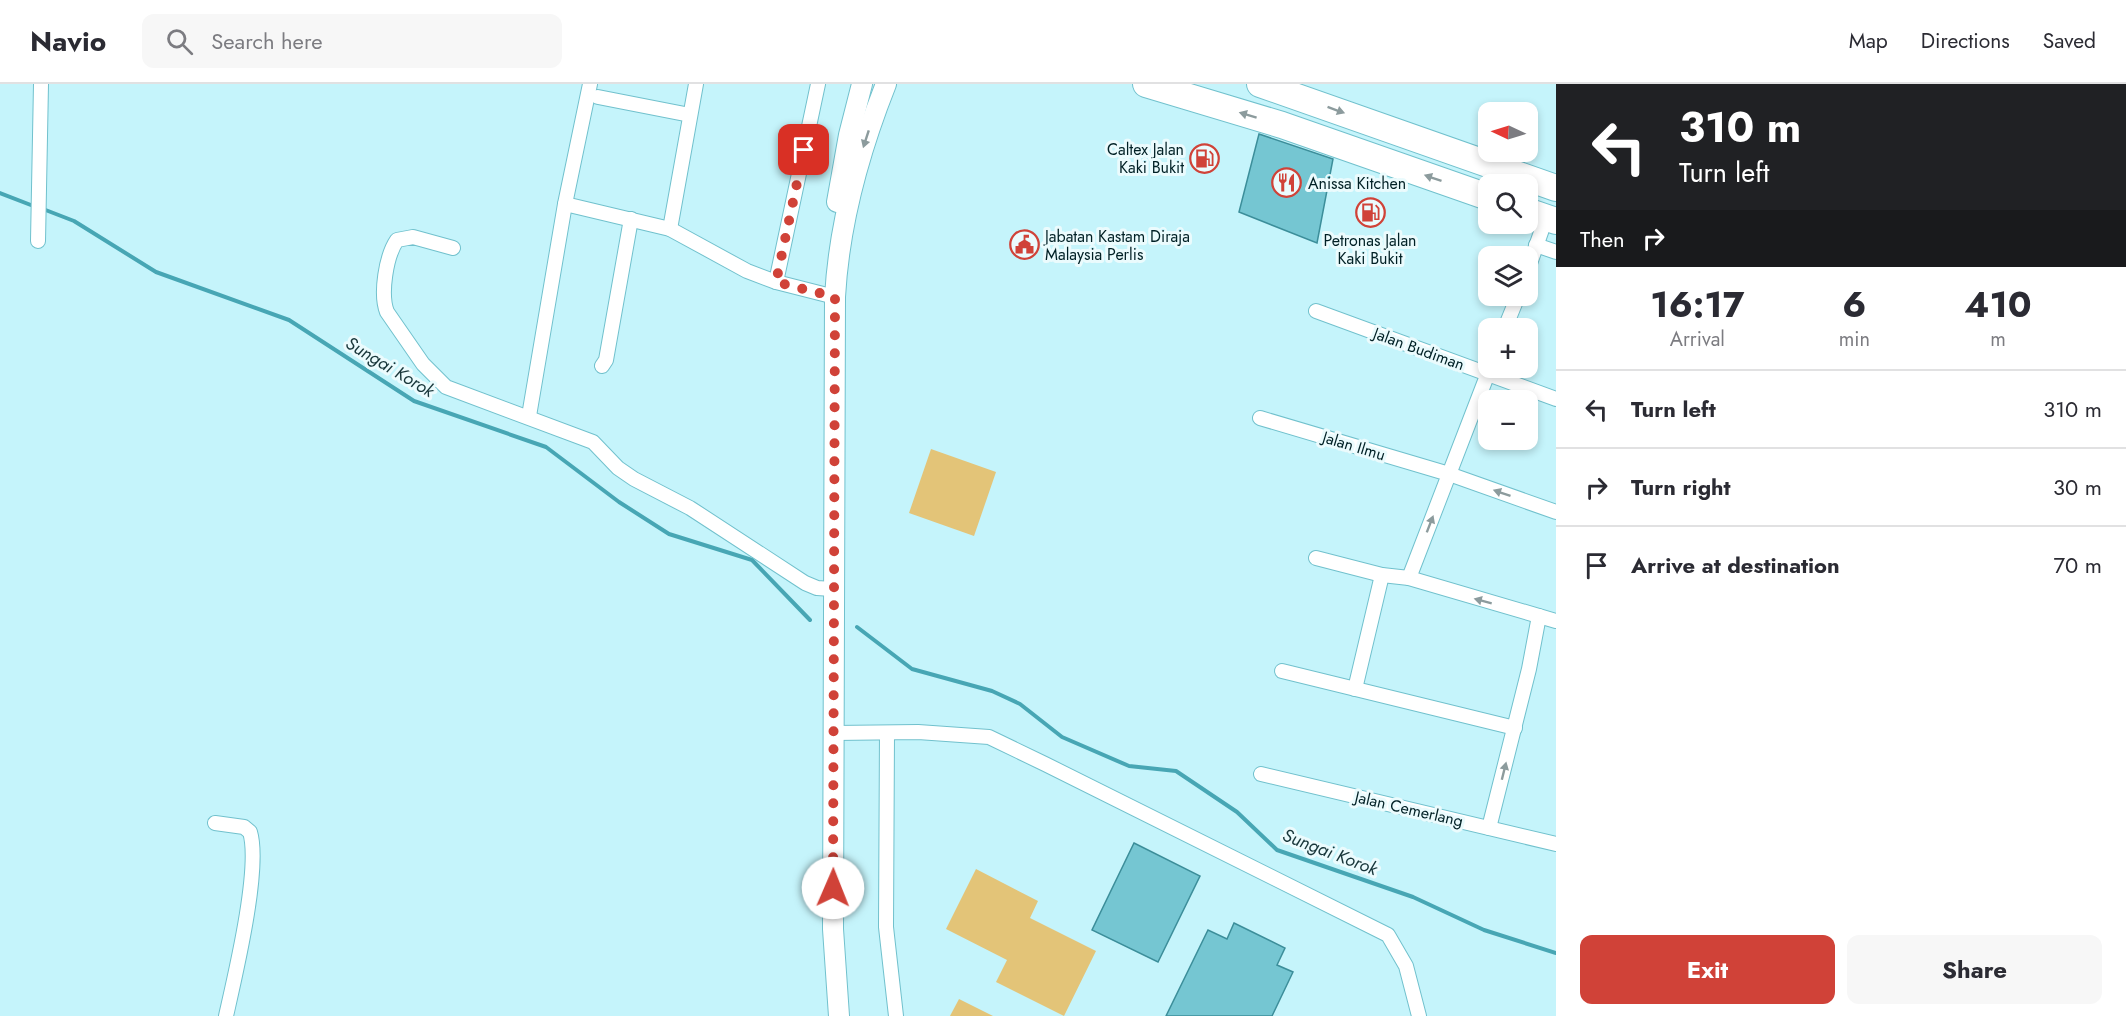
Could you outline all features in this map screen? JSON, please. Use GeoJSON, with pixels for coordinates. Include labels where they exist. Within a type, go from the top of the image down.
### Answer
{"type":"FeatureCollection","features":[{"type":"Feature","properties":{"kind":"highway"},"geometry":{"type":"LineString","coordinates":[[1146,84],[1282,125],[1478,194]]}},
{"type":"Feature","properties":{"kind":"highway"},"geometry":{"type":"LineString","coordinates":[[1188,84],[1206,102]]}},
{"type":"Feature","properties":{"kind":"highway"},"geometry":{"type":"LineString","coordinates":[[1260,84],[1556,188]]}},
{"type":"Feature","properties":{"kind":"highway"},"geometry":{"type":"LineString","coordinates":[[1282,125],[1294,95]]}},
{"type":"Feature","properties":{"kind":"street"},"geometry":{"type":"LineString","coordinates":[[38,238],[41,84]]}},
{"type":"Feature","properties":{"kind":"street"},"geometry":{"type":"LineString","coordinates":[[529,416],[565,204],[590,84]]}},
{"type":"Feature","properties":{"kind":"street"},"geometry":{"type":"LineString","coordinates":[[670,229],[696,84]]}},
{"type":"Feature","properties":{"kind":"street"},"geometry":{"type":"LineString","coordinates":[[776,282],[818,84]]}},
{"type":"Feature","properties":{"kind":"street"},"geometry":{"type":"LineString","coordinates":[[838,252],[834,231],[838,198],[849,135],[862,84]]}},
{"type":"Feature","properties":{"kind":"street"},"geometry":{"type":"LineString","coordinates":[[839,1016],[833,929],[832,589],[835,297],[838,252],[862,150],[886,84]]}},
{"type":"Feature","properties":{"kind":"street"},"geometry":{"type":"LineString","coordinates":[[598,97],[690,115]]}},
{"type":"Feature","properties":{"kind":"street"},"geometry":{"type":"LineString","coordinates":[[565,204],[670,229],[718,258],[776,282],[835,297]]}},
{"type":"Feature","properties":{"kind":"street"},"geometry":{"type":"LineString","coordinates":[[1543,217],[1536,245],[1556,252]]}},
{"type":"Feature","properties":{"kind":"street"},"geometry":{"type":"LineString","coordinates":[[602,366],[606,360],[631,219]]}},
{"type":"Feature","properties":{"kind":"street"},"geometry":{"type":"LineString","coordinates":[[453,248],[425,238],[408,237],[397,240],[388,266],[384,305],[423,364],[446,387],[529,416],[593,442],[618,468],[634,479],[690,508],[805,583],[817,588],[832,589]]}},
{"type":"Feature","properties":{"kind":"street","name":"Jalan Budiman"},"geometry":{"type":"LineString","coordinates":[[1316,311],[1478,367]]}},
{"type":"Feature","properties":{"kind":"street"},"geometry":{"type":"LineString","coordinates":[[1409,578],[1486,378]]}},
{"type":"Feature","properties":{"kind":"street","name":"Jalan Budiman"},"geometry":{"type":"LineString","coordinates":[[1506,378],[1556,399]]}},
{"type":"Feature","properties":{"kind":"street","name":"Jalan Ilmu"},"geometry":{"type":"LineString","coordinates":[[1260,418],[1449,474],[1556,512]]}},
{"type":"Feature","properties":{"kind":"street"},"geometry":{"type":"LineString","coordinates":[[1316,558],[1382,575],[1409,578],[1556,621]]}},
{"type":"Feature","properties":{"kind":"street"},"geometry":{"type":"LineString","coordinates":[[1355,689],[1382,575]]}},
{"type":"Feature","properties":{"kind":"street"},"geometry":{"type":"LineString","coordinates":[[1489,828],[1515,728],[1539,616]]}},
{"type":"Feature","properties":{"kind":"street"},"geometry":{"type":"LineString","coordinates":[[1282,671],[1515,728]]}},
{"type":"Feature","properties":{"kind":"street"},"geometry":{"type":"LineString","coordinates":[[834,733],[988,737],[1388,935],[1406,966],[1419,1016]]}},
{"type":"Feature","properties":{"kind":"street"},"geometry":{"type":"LineString","coordinates":[[888,733],[886,927],[896,1016]]}},
{"type":"Feature","properties":{"kind":"street","name":"Jalan Cemerlang"},"geometry":{"type":"LineString","coordinates":[[1261,774],[1556,844]]}},
{"type":"Feature","properties":{"kind":"street"},"geometry":{"type":"LineString","coordinates":[[215,823],[244,827],[250,832],[254,849],[241,945],[226,1016]]}},
{"type":"Feature","properties":{"kind":"shaded area"},"geometry":{"type":"Polygon","coordinates":[[[931,449],[996,472],[974,536],[909,513],[931,449]]]}},
{"type":"Feature","properties":{"kind":"shaded area"},"geometry":{"type":"Polygon","coordinates":[[[976,869],[1038,901],[1030,918],[1096,951],[1064,1016],[996,982],[1007,960],[946,929],[976,869]]]}},
{"type":"Feature","properties":{"kind":"shaded area"},"geometry":{"type":"Polygon","coordinates":[[[959,999],[993,1016],[950,1016],[959,999]]]}},
{"type":"Feature","properties":{"kind":"building","name":"Anissa Kitchen"},"geometry":{"type":"Polygon","coordinates":[[[1259,134],[1333,159],[1317,243],[1239,212],[1259,134]]]}},
{"type":"Feature","properties":{"kind":"building"},"geometry":{"type":"Polygon","coordinates":[[[1134,843],[1200,876],[1158,962],[1092,930],[1134,843]]]}},
{"type":"Feature","properties":{"kind":"building"},"geometry":{"type":"Polygon","coordinates":[[[1234,923],[1285,948],[1277,965],[1293,972],[1272,1016],[1166,1016],[1208,930],[1227,939],[1234,923]]]}},
{"type":"Feature","properties":{"kind":"waterway","name":"Sungai Korok"},"geometry":{"type":"LineString","coordinates":[[0,193],[36,207]]}},
{"type":"Feature","properties":{"kind":"waterway","name":"Sungai Korok"},"geometry":{"type":"LineString","coordinates":[[43,209],[74,221],[156,272],[289,320],[414,401],[546,447],[619,502],[669,534],[752,560],[810,620]]}},
{"type":"Feature","properties":{"kind":"waterway","name":"Sungai Korok"},"geometry":{"type":"LineString","coordinates":[[857,627],[912,669],[992,691],[1020,704],[1062,737],[1129,766],[1176,771],[1237,812],[1277,850],[1413,897],[1484,930],[1556,953]]}},
{"type":"Feature","properties":{"kind":"place","name":"Caltex Jalan Kaki Bukit"},"geometry":{"type":"Point","coordinates":[1205,158]}},
{"type":"Feature","properties":{"kind":"place","name":"Anissa Kitchen"},"geometry":{"type":"Point","coordinates":[1287,183]}},
{"type":"Feature","properties":{"kind":"place","name":"Petronas Jalan Kaki Bukit"},"geometry":{"type":"Point","coordinates":[1370,212]}},
{"type":"Feature","properties":{"kind":"place","name":"Jabatan Kastam Diraja Malaysia Perlis"},"geometry":{"type":"Point","coordinates":[1024,245]}},
{"type":"Feature","properties":{"kind":"route"},"geometry":{"type":"LineString","coordinates":[[804,150],[776,282],[835,297],[836,420],[833,444],[832,589],[833,888]]}}]}
